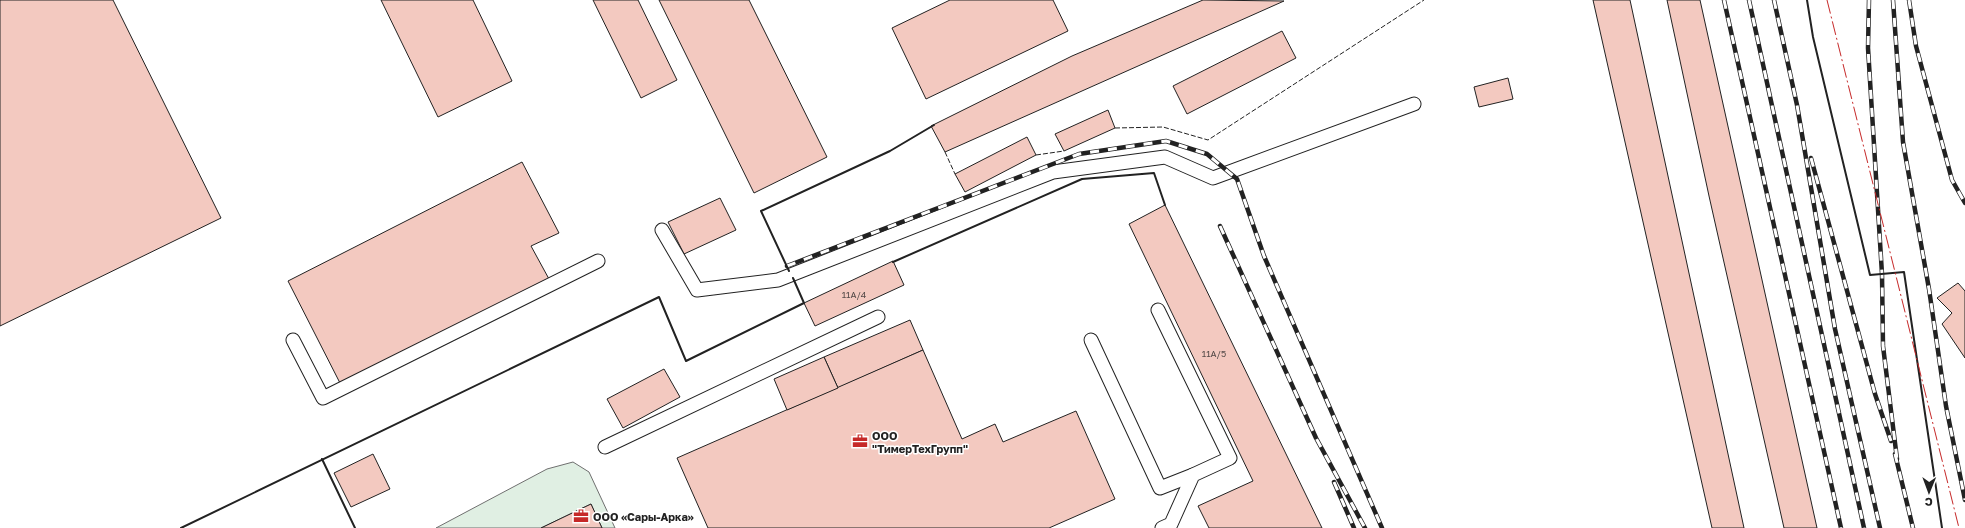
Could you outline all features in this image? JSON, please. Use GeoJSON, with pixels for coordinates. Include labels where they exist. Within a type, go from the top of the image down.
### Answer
{"type":"FeatureCollection","features":[{"type":"Feature","properties":{"kind":"lane"},"geometry":{"type":"LineString","coordinates":[[662,230],[697,290],[778,280],[1053,172],[1165,157],[1213,178],[1414,104]]}},
{"type":"Feature","properties":{"kind":"lane"},"geometry":{"type":"LineString","coordinates":[[294,340],[323,398],[598,260]]}},
{"type":"Feature","properties":{"kind":"lane"},"geometry":{"type":"LineString","coordinates":[[1091,340],[1160,488],[1193,475],[1230,458],[1158,310]]}},
{"type":"Feature","properties":{"kind":"lane"},"geometry":{"type":"LineString","coordinates":[[605,447],[878,317]]}},
{"type":"Feature","properties":{"kind":"lane"},"geometry":{"type":"LineString","coordinates":[[1162,528],[1171,524],[1193,475]]}},
{"type":"Feature","properties":{"kind":"green space"},"geometry":{"type":"Polygon","coordinates":[[[573,462],[589,472],[615,528],[602,528],[591,504],[541,528],[436,528],[547,469],[573,462]]]}},
{"type":"Feature","properties":{"kind":"building"},"geometry":{"type":"Polygon","coordinates":[[[0,0],[113,0],[221,218],[0,326],[0,0]]]}},
{"type":"Feature","properties":{"kind":"building"},"geometry":{"type":"Polygon","coordinates":[[[381,0],[473,0],[512,81],[438,117],[381,0]]]}},
{"type":"Feature","properties":{"kind":"building"},"geometry":{"type":"Polygon","coordinates":[[[593,0],[638,0],[677,80],[641,98],[593,0]]]}},
{"type":"Feature","properties":{"kind":"building"},"geometry":{"type":"Polygon","coordinates":[[[659,0],[749,0],[827,157],[754,193],[659,0]]]}},
{"type":"Feature","properties":{"kind":"building"},"geometry":{"type":"Polygon","coordinates":[[[950,0],[1053,0],[1068,31],[926,99],[892,28],[950,0]]]}},
{"type":"Feature","properties":{"kind":"building"},"geometry":{"type":"Polygon","coordinates":[[[1203,0],[1284,1],[945,152],[931,126],[1072,56],[1203,0]]]}},
{"type":"Feature","properties":{"kind":"building"},"geometry":{"type":"Polygon","coordinates":[[[1593,0],[1630,0],[1744,528],[1712,528],[1593,0]]]}},
{"type":"Feature","properties":{"kind":"building"},"geometry":{"type":"Polygon","coordinates":[[[1667,0],[1700,0],[1817,528],[1784,528],[1709,196],[1667,0]]]}},
{"type":"Feature","properties":{"kind":"building"},"geometry":{"type":"Polygon","coordinates":[[[1282,31],[1296,58],[1187,114],[1173,86],[1282,31]]]}},
{"type":"Feature","properties":{"kind":"building"},"geometry":{"type":"Polygon","coordinates":[[[1508,78],[1513,99],[1479,107],[1474,87],[1508,78]]]}},
{"type":"Feature","properties":{"kind":"building"},"geometry":{"type":"Polygon","coordinates":[[[1108,110],[1115,128],[1064,151],[1055,134],[1108,110]]]}},
{"type":"Feature","properties":{"kind":"building"},"geometry":{"type":"Polygon","coordinates":[[[1027,137],[1036,155],[965,192],[955,174],[1027,137]]]}},
{"type":"Feature","properties":{"kind":"building"},"geometry":{"type":"Polygon","coordinates":[[[522,162],[559,233],[531,246],[549,279],[341,385],[288,281],[522,162]]]}},
{"type":"Feature","properties":{"kind":"building"},"geometry":{"type":"Polygon","coordinates":[[[720,198],[736,230],[684,254],[668,222],[720,198]]]}},
{"type":"Feature","properties":{"kind":"building"},"geometry":{"type":"Polygon","coordinates":[[[1165,205],[1322,528],[1209,528],[1198,506],[1253,481],[1129,224],[1165,205]]]}},
{"type":"Feature","properties":{"kind":"building"},"geometry":{"type":"Polygon","coordinates":[[[893,261],[904,285],[815,326],[804,303],[893,261]]]}},
{"type":"Feature","properties":{"kind":"building"},"geometry":{"type":"Polygon","coordinates":[[[1958,283],[1965,291],[1965,358],[1942,324],[1952,313],[1937,298],[1958,283]]]}},
{"type":"Feature","properties":{"kind":"building"},"geometry":{"type":"Polygon","coordinates":[[[910,320],[923,350],[838,388],[824,357],[910,320]]]}},
{"type":"Feature","properties":{"kind":"building","name":"ООО \"ТимерТехГрупп\""},"geometry":{"type":"Polygon","coordinates":[[[923,350],[962,439],[995,424],[1003,442],[1076,411],[1115,499],[1049,528],[708,528],[677,458],[923,350]]]}},
{"type":"Feature","properties":{"kind":"building"},"geometry":{"type":"Polygon","coordinates":[[[824,357],[838,388],[787,410],[774,379],[824,357]]]}},
{"type":"Feature","properties":{"kind":"building"},"geometry":{"type":"Polygon","coordinates":[[[664,369],[680,397],[623,428],[607,399],[664,369]]]}},
{"type":"Feature","properties":{"kind":"building"},"geometry":{"type":"Polygon","coordinates":[[[373,454],[390,489],[351,507],[334,473],[373,454]]]}},
{"type":"Feature","properties":{"kind":"building","name":"ООО «Сары-Арка»"},"geometry":{"type":"Polygon","coordinates":[[[591,504],[602,528],[541,528],[591,504]]]}},
{"type":"Feature","properties":{"kind":"railway"},"geometry":{"type":"LineString","coordinates":[[1724,0],[1841,528]]}},
{"type":"Feature","properties":{"kind":"railway"},"geometry":{"type":"LineString","coordinates":[[1749,0],[1864,528]]}},
{"type":"Feature","properties":{"kind":"railway"},"geometry":{"type":"LineString","coordinates":[[1774,0],[1797,105],[1835,329],[1880,528]]}},
{"type":"Feature","properties":{"kind":"railway"},"geometry":{"type":"LineString","coordinates":[[1869,0],[1868,48],[1882,274],[1883,346],[1897,459]]}},
{"type":"Feature","properties":{"kind":"railway"},"geometry":{"type":"LineString","coordinates":[[1893,0],[1903,142],[1929,289],[1946,406],[1965,500]]}},
{"type":"Feature","properties":{"kind":"railway"},"geometry":{"type":"LineString","coordinates":[[1909,0],[1916,46],[1952,180],[1965,203]]}},
{"type":"Feature","properties":{"kind":"railway"},"geometry":{"type":"LineString","coordinates":[[787,266],[1079,154],[1166,141],[1207,154],[1237,179],[1264,256],[1382,528]]}},
{"type":"Feature","properties":{"kind":"railway"},"geometry":{"type":"LineString","coordinates":[[1811,158],[1875,394],[1891,441]]}},
{"type":"Feature","properties":{"kind":"railway"},"geometry":{"type":"LineString","coordinates":[[1220,226],[1316,438],[1365,528]]}},
{"type":"Feature","properties":{"kind":"railway"},"geometry":{"type":"LineString","coordinates":[[1895,454],[1913,528]]}},
{"type":"Feature","properties":{"kind":"railway"},"geometry":{"type":"LineString","coordinates":[[1334,482],[1354,528]]}},
{"type":"Feature","properties":{"kind":"fence"},"geometry":{"type":"LineString","coordinates":[[1115,128],[1163,127],[1208,140],[1424,0]]}},
{"type":"Feature","properties":{"kind":"fence"},"geometry":{"type":"LineString","coordinates":[[1036,155],[1064,151]]}},
{"type":"Feature","properties":{"kind":"fence"},"geometry":{"type":"LineString","coordinates":[[945,152],[955,174]]}},
{"type":"Feature","properties":{"kind":"wall"},"geometry":{"type":"LineString","coordinates":[[1807,0],[1813,37],[1870,275],[1904,272],[1942,528]]}},
{"type":"Feature","properties":{"kind":"wall"},"geometry":{"type":"LineString","coordinates":[[789,271],[761,211],[890,151],[934,125]]}},
{"type":"Feature","properties":{"kind":"wall"},"geometry":{"type":"LineString","coordinates":[[893,262],[1082,179],[1154,173],[1165,205]]}},
{"type":"Feature","properties":{"kind":"wall"},"geometry":{"type":"LineString","coordinates":[[181,528],[659,297],[686,361],[804,303],[793,278]]}},
{"type":"Feature","properties":{"kind":"wall"},"geometry":{"type":"LineString","coordinates":[[322,459],[355,528]]}},
{"type":"Feature","properties":{"kind":"power"},"geometry":{"type":"LineString","coordinates":[[1827,0],[1959,528]]}},
{"type":"Feature","properties":{"kind":"place","name":"ООО \"ТимерТехГрупп\""},"geometry":{"type":"Point","coordinates":[860,441]}},
{"type":"Feature","properties":{"kind":"place","name":"ООО «Сары-Арка»"},"geometry":{"type":"Point","coordinates":[581,516]}}]}
